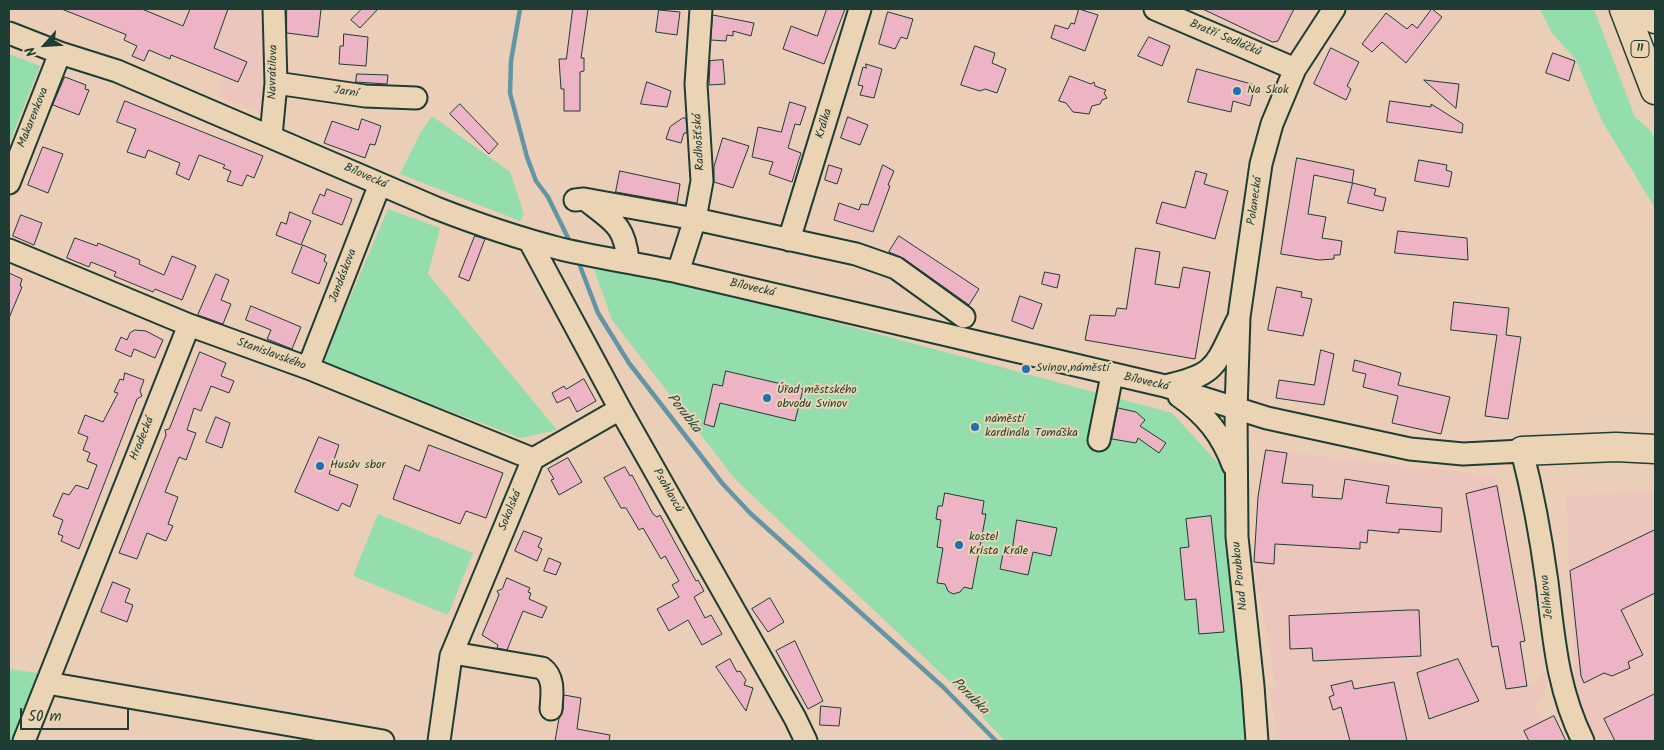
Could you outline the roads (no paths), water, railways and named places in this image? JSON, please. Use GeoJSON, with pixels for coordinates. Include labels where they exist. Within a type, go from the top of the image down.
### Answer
{"type":"FeatureCollection","features":[{"type":"Feature","properties":{"kind":"highway","name":"11"},"geometry":{"type":"LineString","coordinates":[[1624,9],[1655,90]]}},
{"type":"Feature","properties":{"kind":"highway"},"geometry":{"type":"LineString","coordinates":[[1651,9],[1655,19]]}},
{"type":"Feature","properties":{"kind":"highway"},"geometry":{"type":"LineString","coordinates":[[1522,451],[1616,447],[1655,449]]}},
{"type":"Feature","properties":{"kind":"street","name":"Navrátilova"},"geometry":{"type":"LineString","coordinates":[[271,136],[276,83],[274,9]]}},
{"type":"Feature","properties":{"kind":"street","name":"Radhošťská"},"geometry":{"type":"LineString","coordinates":[[678,272],[695,219],[702,181],[696,84],[701,9]]}},
{"type":"Feature","properties":{"kind":"street","name":"Králka"},"geometry":{"type":"LineString","coordinates":[[789,240],[860,9]]}},
{"type":"Feature","properties":{"kind":"street","name":"Bratří Sedláčků"},"geometry":{"type":"LineString","coordinates":[[1155,9],[1294,69]]}},
{"type":"Feature","properties":{"kind":"street","name":"Polanecká"},"geometry":{"type":"LineString","coordinates":[[1236,410],[1239,317],[1261,164],[1272,124],[1294,69],[1334,9]]}},
{"type":"Feature","properties":{"kind":"street","name":"Bílovecká"},"geometry":{"type":"LineString","coordinates":[[9,33],[60,53],[117,71],[380,184],[486,227],[561,249],[678,272],[1165,386],[1236,410],[1330,433],[1431,452],[1469,454],[1522,451]]}},
{"type":"Feature","properties":{"kind":"street","name":"Makarenkova"},"geometry":{"type":"LineString","coordinates":[[9,183],[60,53]]}},
{"type":"Feature","properties":{"kind":"street","name":"Jarní"},"geometry":{"type":"LineString","coordinates":[[276,83],[365,96],[416,98]]}},
{"type":"Feature","properties":{"kind":"street","name":"Jandáskova"},"geometry":{"type":"LineString","coordinates":[[308,368],[380,184]]}},
{"type":"Feature","properties":{"kind":"street"},"geometry":{"type":"LineString","coordinates":[[628,261],[626,241],[622,232],[579,199],[695,219],[856,254],[896,268],[964,317]]}},
{"type":"Feature","properties":{"kind":"street","name":"Psohlavců"},"geometry":{"type":"LineString","coordinates":[[529,240],[620,409],[795,718],[806,741]]}},
{"type":"Feature","properties":{"kind":"street","name":"Stanislavského"},"geometry":{"type":"LineString","coordinates":[[9,250],[189,325],[308,368],[533,459]]}},
{"type":"Feature","properties":{"kind":"street"},"geometry":{"type":"LineString","coordinates":[[1165,386],[1195,380],[1215,366],[1239,317]]}},
{"type":"Feature","properties":{"kind":"street","name":"Hradecká"},"geometry":{"type":"LineString","coordinates":[[47,683],[189,325]]}},
{"type":"Feature","properties":{"kind":"street"},"geometry":{"type":"LineString","coordinates":[[1099,440],[1112,375]]}},
{"type":"Feature","properties":{"kind":"street"},"geometry":{"type":"LineString","coordinates":[[1165,386],[1193,405],[1214,426],[1227,447],[1236,472]]}},
{"type":"Feature","properties":{"kind":"street"},"geometry":{"type":"LineString","coordinates":[[533,459],[620,409]]}},
{"type":"Feature","properties":{"kind":"street","name":"Nad Porubkou"},"geometry":{"type":"LineString","coordinates":[[1236,410],[1237,537],[1254,686],[1257,741]]}},
{"type":"Feature","properties":{"kind":"street","name":"Jelínkova"},"geometry":{"type":"LineString","coordinates":[[1522,451],[1532,494],[1547,582],[1551,632],[1561,684],[1582,741]]}},
{"type":"Feature","properties":{"kind":"street","name":"Sokolská"},"geometry":{"type":"LineString","coordinates":[[439,741],[452,654],[533,459]]}},
{"type":"Feature","properties":{"kind":"street"},"geometry":{"type":"LineString","coordinates":[[452,654],[542,668],[549,676],[553,688],[551,709]]}},
{"type":"Feature","properties":{"kind":"street"},"geometry":{"type":"LineString","coordinates":[[24,741],[47,683],[382,741]]}},
{"type":"Feature","properties":{"kind":"waterway","name":"Porubka"},"geometry":{"type":"LineString","coordinates":[[520,9],[511,61],[510,93],[527,157],[536,181],[548,197],[571,244]]}},
{"type":"Feature","properties":{"kind":"waterway","name":"Porubka"},"geometry":{"type":"LineString","coordinates":[[577,258],[598,313],[629,363],[722,483],[750,513],[943,687],[996,741]]}},
{"type":"Feature","properties":{"kind":"place","name":"Na Skok"},"geometry":{"type":"Point","coordinates":[1237,91]}},
{"type":"Feature","properties":{"kind":"place","name":"Svinov,náměstí"},"geometry":{"type":"Point","coordinates":[1026,369]}},
{"type":"Feature","properties":{"kind":"place","name":"Úřad městského obvodu Svinov"},"geometry":{"type":"Point","coordinates":[767,398]}},
{"type":"Feature","properties":{"kind":"place","name":"náměstí kardinála Tomáška"},"geometry":{"type":"Point","coordinates":[975,427]}},
{"type":"Feature","properties":{"kind":"place","name":"Husův sbor"},"geometry":{"type":"Point","coordinates":[320,466]}},
{"type":"Feature","properties":{"kind":"place","name":"kostel Krista Krále"},"geometry":{"type":"Point","coordinates":[959,545]}}]}
